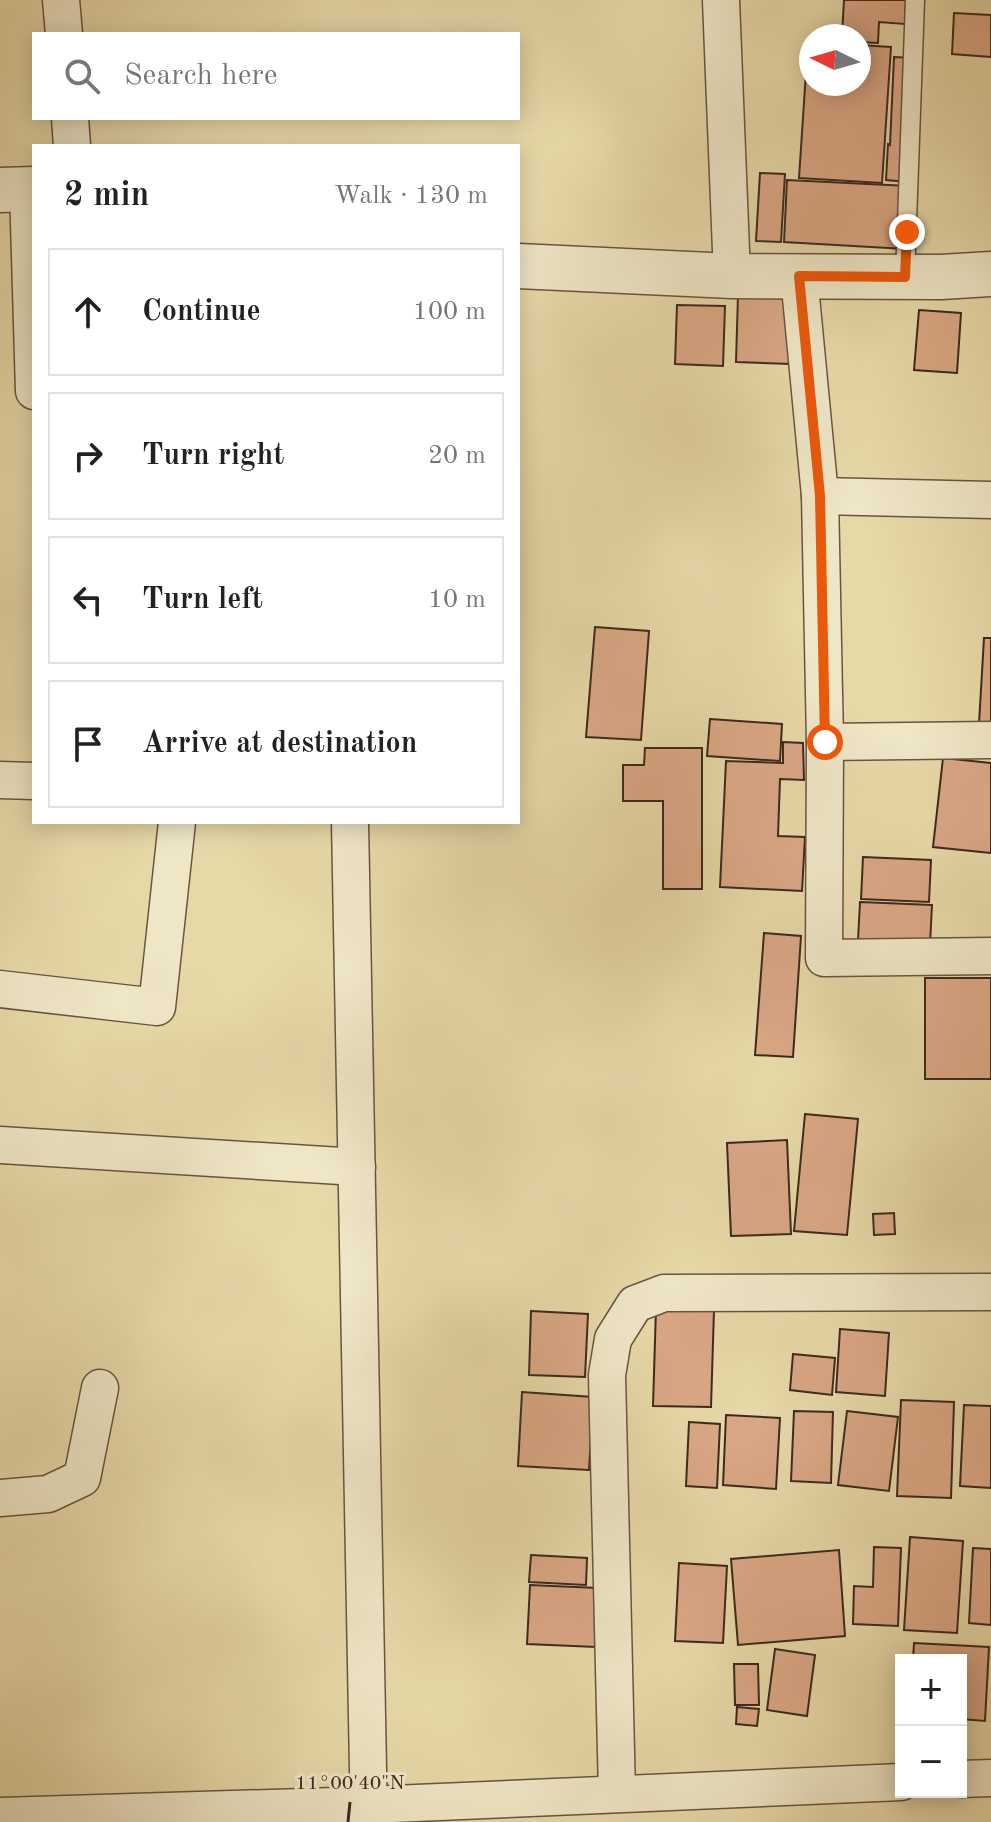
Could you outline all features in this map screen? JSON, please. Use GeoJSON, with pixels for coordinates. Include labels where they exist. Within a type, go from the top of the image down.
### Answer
{"type":"FeatureCollection","features":[{"type":"Feature","properties":{"kind":"street"},"geometry":{"type":"LineString","coordinates":[[61,0],[64,32]]}},
{"type":"Feature","properties":{"kind":"street"},"geometry":{"type":"LineString","coordinates":[[721,0],[732,276]]}},
{"type":"Feature","properties":{"kind":"street"},"geometry":{"type":"LineString","coordinates":[[70,120],[72,144]]}},
{"type":"Feature","properties":{"kind":"street"},"geometry":{"type":"LineString","coordinates":[[21,189],[32,360]]}},
{"type":"Feature","properties":{"kind":"street"},"geometry":{"type":"LineString","coordinates":[[520,266],[732,276],[941,277],[991,274]]}},
{"type":"Feature","properties":{"kind":"street"},"geometry":{"type":"LineString","coordinates":[[799,276],[820,496],[825,742],[824,958],[991,956]]}},
{"type":"Feature","properties":{"kind":"street"},"geometry":{"type":"LineString","coordinates":[[820,496],[991,500]]}},
{"type":"Feature","properties":{"kind":"street"},"geometry":{"type":"LineString","coordinates":[[825,742],[991,740]]}},
{"type":"Feature","properties":{"kind":"street"},"geometry":{"type":"LineString","coordinates":[[0,780],[32,781]]}},
{"type":"Feature","properties":{"kind":"street"},"geometry":{"type":"LineString","coordinates":[[0,989],[157,1007],[177,824]]}},
{"type":"Feature","properties":{"kind":"street"},"geometry":{"type":"LineString","coordinates":[[350,824],[369,1814]]}},
{"type":"Feature","properties":{"kind":"street"},"geometry":{"type":"LineString","coordinates":[[0,1145],[357,1167]]}},
{"type":"Feature","properties":{"kind":"street"},"geometry":{"type":"LineString","coordinates":[[617,1794],[607,1375],[613,1339],[635,1304],[664,1293],[991,1292]]}},
{"type":"Feature","properties":{"kind":"street"},"geometry":{"type":"LineString","coordinates":[[0,1498],[48,1494],[82,1478],[100,1388]]}},
{"type":"Feature","properties":{"kind":"street"},"geometry":{"type":"LineString","coordinates":[[967,1779],[991,1778]]}},
{"type":"Feature","properties":{"kind":"street"},"geometry":{"type":"LineString","coordinates":[[0,1816],[369,1814],[573,1809],[617,1794],[895,1782]]}},
{"type":"Feature","properties":{"kind":"lane"},"geometry":{"type":"LineString","coordinates":[[905,277],[915,0]]}},
{"type":"Feature","properties":{"kind":"building"},"geometry":{"type":"Polygon","coordinates":[[[844,0],[906,0],[905,24],[879,22],[878,43],[871,43],[871,24],[843,24],[844,0]]]}},
{"type":"Feature","properties":{"kind":"building"},"geometry":{"type":"Polygon","coordinates":[[[954,13],[991,15],[991,57],[952,54],[954,13]]]}},
{"type":"Feature","properties":{"kind":"building"},"geometry":{"type":"Polygon","coordinates":[[[871,46],[891,47],[882,183],[799,178],[804,96],[871,96],[871,46]]]}},
{"type":"Feature","properties":{"kind":"building"},"geometry":{"type":"Polygon","coordinates":[[[894,57],[913,58],[907,182],[886,180],[894,57]]]}},
{"type":"Feature","properties":{"kind":"building"},"geometry":{"type":"Polygon","coordinates":[[[760,173],[785,174],[781,242],[756,241],[760,173]]]}},
{"type":"Feature","properties":{"kind":"building"},"geometry":{"type":"Polygon","coordinates":[[[787,180],[908,186],[905,249],[784,242],[787,180]]]}},
{"type":"Feature","properties":{"kind":"building"},"geometry":{"type":"Polygon","coordinates":[[[738,295],[792,298],[790,364],[736,362],[738,295]]]}},
{"type":"Feature","properties":{"kind":"building"},"geometry":{"type":"Polygon","coordinates":[[[677,305],[725,306],[723,366],[675,364],[677,305]]]}},
{"type":"Feature","properties":{"kind":"building"},"geometry":{"type":"Polygon","coordinates":[[[919,310],[961,313],[957,373],[914,370],[919,310]]]}},
{"type":"Feature","properties":{"kind":"building"},"geometry":{"type":"Polygon","coordinates":[[[595,627],[649,631],[641,740],[586,737],[595,627]]]}},
{"type":"Feature","properties":{"kind":"building"},"geometry":{"type":"Polygon","coordinates":[[[984,638],[991,638],[991,724],[979,724],[984,638]]]}},
{"type":"Feature","properties":{"kind":"building"},"geometry":{"type":"Polygon","coordinates":[[[710,719],[782,724],[780,761],[707,756],[710,719]]]}},
{"type":"Feature","properties":{"kind":"building"},"geometry":{"type":"Polygon","coordinates":[[[783,742],[803,743],[804,780],[780,779],[778,836],[805,837],[802,891],[720,887],[726,761],[783,763],[783,742]]]}},
{"type":"Feature","properties":{"kind":"building"},"geometry":{"type":"Polygon","coordinates":[[[645,748],[702,748],[702,889],[663,889],[663,801],[623,801],[623,765],[644,765],[645,748]]]}},
{"type":"Feature","properties":{"kind":"building"},"geometry":{"type":"Polygon","coordinates":[[[943,758],[991,763],[991,853],[933,847],[943,758]]]}},
{"type":"Feature","properties":{"kind":"building"},"geometry":{"type":"Polygon","coordinates":[[[863,857],[931,860],[929,902],[861,899],[863,857]]]}},
{"type":"Feature","properties":{"kind":"building"},"geometry":{"type":"Polygon","coordinates":[[[860,902],[932,905],[930,944],[858,940],[860,902]]]}},
{"type":"Feature","properties":{"kind":"building"},"geometry":{"type":"Polygon","coordinates":[[[764,933],[801,936],[793,1057],[755,1055],[764,933]]]}},
{"type":"Feature","properties":{"kind":"building"},"geometry":{"type":"Polygon","coordinates":[[[925,978],[991,978],[991,1079],[925,1079],[925,978]]]}},
{"type":"Feature","properties":{"kind":"building"},"geometry":{"type":"Polygon","coordinates":[[[805,1114],[858,1119],[847,1235],[794,1231],[805,1114]]]}},
{"type":"Feature","properties":{"kind":"building"},"geometry":{"type":"Polygon","coordinates":[[[787,1140],[791,1234],[731,1236],[727,1143],[787,1140]]]}},
{"type":"Feature","properties":{"kind":"building"},"geometry":{"type":"Polygon","coordinates":[[[894,1213],[895,1234],[874,1235],[873,1214],[894,1213]]]}},
{"type":"Feature","properties":{"kind":"building"},"geometry":{"type":"Polygon","coordinates":[[[656,1308],[714,1310],[711,1407],[653,1406],[656,1308]]]}},
{"type":"Feature","properties":{"kind":"building"},"geometry":{"type":"Polygon","coordinates":[[[531,1311],[588,1314],[585,1377],[529,1375],[531,1311]]]}},
{"type":"Feature","properties":{"kind":"building"},"geometry":{"type":"Polygon","coordinates":[[[840,1329],[889,1333],[885,1396],[836,1392],[840,1329]]]}},
{"type":"Feature","properties":{"kind":"building"},"geometry":{"type":"Polygon","coordinates":[[[793,1354],[835,1358],[832,1395],[790,1390],[793,1354]]]}},
{"type":"Feature","properties":{"kind":"building"},"geometry":{"type":"Polygon","coordinates":[[[522,1392],[593,1397],[589,1470],[518,1466],[522,1392]]]}},
{"type":"Feature","properties":{"kind":"building"},"geometry":{"type":"Polygon","coordinates":[[[901,1400],[954,1402],[951,1498],[897,1496],[901,1400]]]}},
{"type":"Feature","properties":{"kind":"building"},"geometry":{"type":"Polygon","coordinates":[[[964,1405],[991,1406],[991,1488],[960,1486],[964,1405]]]}},
{"type":"Feature","properties":{"kind":"building"},"geometry":{"type":"Polygon","coordinates":[[[794,1411],[833,1412],[831,1483],[791,1481],[794,1411]]]}},
{"type":"Feature","properties":{"kind":"building"},"geometry":{"type":"Polygon","coordinates":[[[847,1411],[898,1417],[889,1491],[838,1485],[847,1411]]]}},
{"type":"Feature","properties":{"kind":"building"},"geometry":{"type":"Polygon","coordinates":[[[726,1415],[780,1418],[776,1489],[723,1485],[726,1415]]]}},
{"type":"Feature","properties":{"kind":"building"},"geometry":{"type":"Polygon","coordinates":[[[689,1422],[720,1424],[717,1488],[686,1486],[689,1422]]]}},
{"type":"Feature","properties":{"kind":"building"},"geometry":{"type":"Polygon","coordinates":[[[910,1537],[963,1541],[957,1633],[904,1630],[910,1537]]]}},
{"type":"Feature","properties":{"kind":"building"},"geometry":{"type":"Polygon","coordinates":[[[874,1547],[901,1548],[898,1626],[853,1624],[854,1586],[873,1587],[874,1547]]]}},
{"type":"Feature","properties":{"kind":"building"},"geometry":{"type":"Polygon","coordinates":[[[973,1548],[991,1549],[991,1625],[969,1623],[973,1548]]]}},
{"type":"Feature","properties":{"kind":"building"},"geometry":{"type":"Polygon","coordinates":[[[839,1550],[845,1636],[738,1645],[731,1559],[839,1550]]]}},
{"type":"Feature","properties":{"kind":"building"},"geometry":{"type":"Polygon","coordinates":[[[531,1555],[587,1558],[586,1585],[529,1582],[531,1555]]]}},
{"type":"Feature","properties":{"kind":"building"},"geometry":{"type":"Polygon","coordinates":[[[679,1563],[727,1566],[723,1643],[675,1641],[679,1563]]]}},
{"type":"Feature","properties":{"kind":"building"},"geometry":{"type":"Polygon","coordinates":[[[530,1585],[598,1588],[596,1647],[527,1644],[530,1585]]]}},
{"type":"Feature","properties":{"kind":"building"},"geometry":{"type":"Polygon","coordinates":[[[914,1643],[989,1647],[985,1721],[967,1720],[967,1654],[913,1654],[914,1643]]]}},
{"type":"Feature","properties":{"kind":"building"},"geometry":{"type":"Polygon","coordinates":[[[775,1649],[815,1655],[807,1716],[767,1710],[775,1649]]]}},
{"type":"Feature","properties":{"kind":"building"},"geometry":{"type":"Polygon","coordinates":[[[734,1664],[758,1664],[759,1705],[735,1705],[734,1664]]]}},
{"type":"Feature","properties":{"kind":"building"},"geometry":{"type":"Polygon","coordinates":[[[737,1707],[759,1709],[757,1726],[736,1724],[737,1707]]]}},
{"type":"Feature","properties":{"kind":"route"},"geometry":{"type":"LineString","coordinates":[[825,742],[820,496],[799,276],[905,277],[907,232]]}}]}
